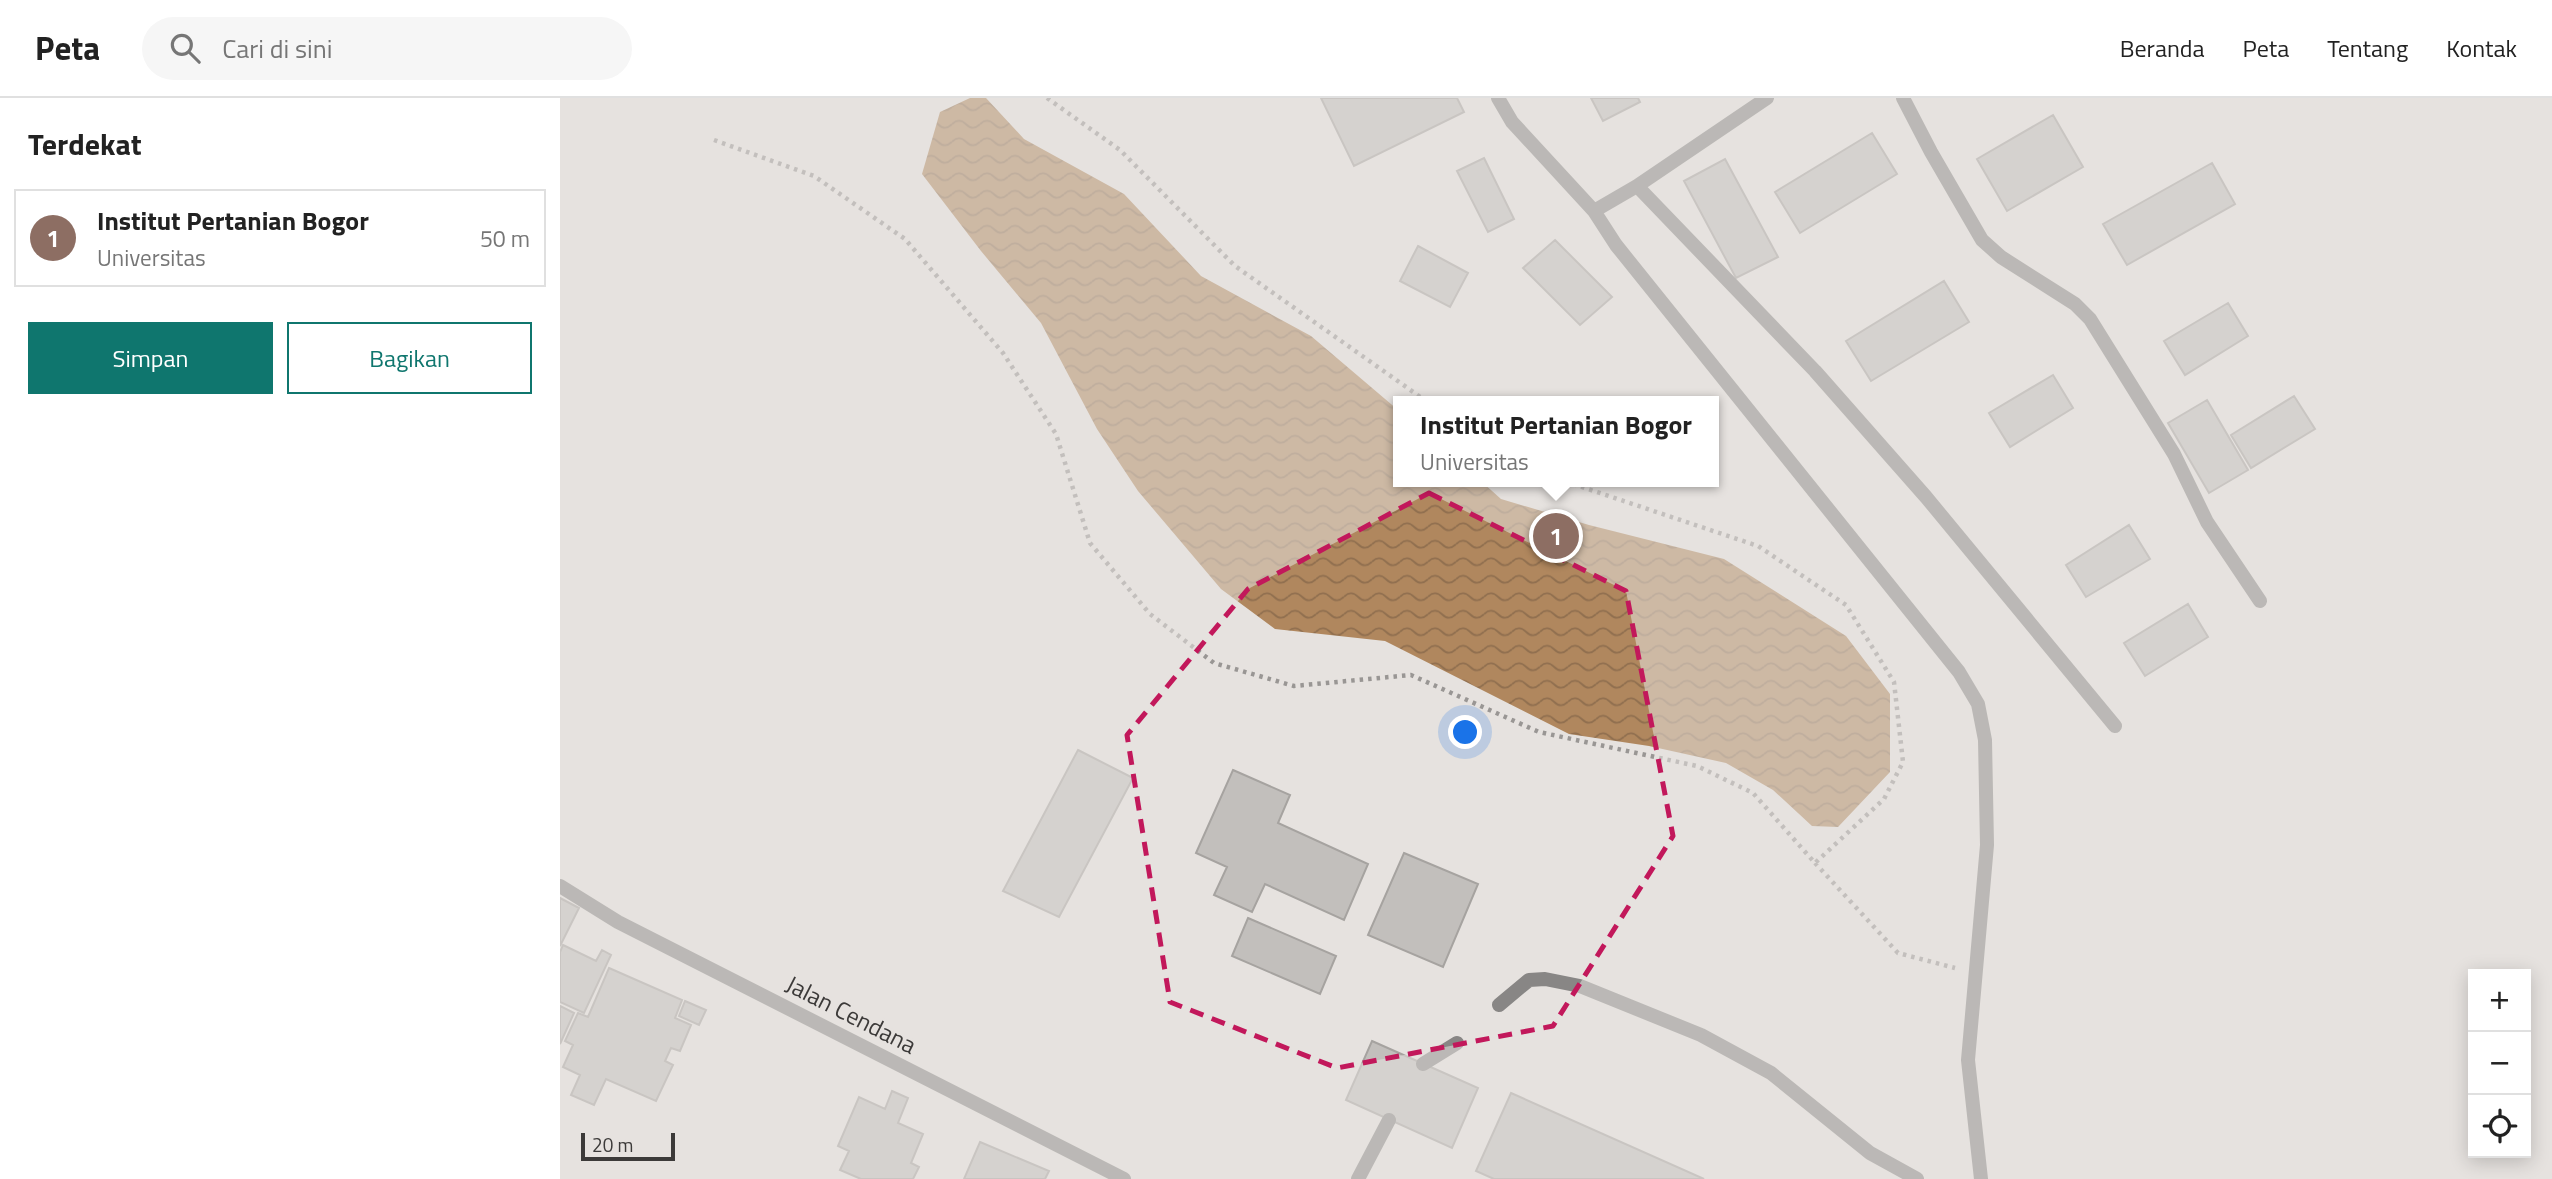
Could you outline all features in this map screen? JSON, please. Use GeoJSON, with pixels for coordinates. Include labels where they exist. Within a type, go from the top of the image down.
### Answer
{"type":"FeatureCollection","features":[{"type":"Feature","properties":{"kind":"lane"},"geometry":{"type":"LineString","coordinates":[[1498,98],[1512,122],[1594,211],[1616,245],[1959,672],[1978,704],[1985,740],[1987,845],[1968,1060],[1981,1179]]}},
{"type":"Feature","properties":{"kind":"lane"},"geometry":{"type":"LineString","coordinates":[[1594,211],[1637,186],[1767,98]]}},
{"type":"Feature","properties":{"kind":"lane"},"geometry":{"type":"LineString","coordinates":[[1903,98],[1982,240],[2001,257],[2075,304],[2090,320],[2174,454],[2207,522],[2260,601]]}},
{"type":"Feature","properties":{"kind":"lane"},"geometry":{"type":"LineString","coordinates":[[1637,186],[1815,371],[1926,497],[2115,726]]}},
{"type":"Feature","properties":{"kind":"lane","name":"Jalan Cendana"},"geometry":{"type":"LineString","coordinates":[[560,886],[618,922],[1124,1179]]}},
{"type":"Feature","properties":{"kind":"lane"},"geometry":{"type":"LineString","coordinates":[[1499,1005],[1529,980],[1545,978],[1580,986],[1701,1035],[1771,1073],[1870,1153],[1917,1179]]}},
{"type":"Feature","properties":{"kind":"lane"},"geometry":{"type":"LineString","coordinates":[[1423,1064],[1457,1043]]}},
{"type":"Feature","properties":{"kind":"lane"},"geometry":{"type":"LineString","coordinates":[[1358,1179],[1389,1120]]}},
{"type":"Feature","properties":{"kind":"path"},"geometry":{"type":"LineString","coordinates":[[1046,98],[1120,150],[1235,267],[1419,396]]}},
{"type":"Feature","properties":{"kind":"path"},"geometry":{"type":"LineString","coordinates":[[714,140],[814,176],[905,239],[1003,353],[1056,435],[1090,543],[1150,614],[1214,663],[1294,686],[1411,675],[1539,732],[1697,766],[1753,793],[1898,953],[1976,974]]}},
{"type":"Feature","properties":{"kind":"path"},"geometry":{"type":"LineString","coordinates":[[1582,487],[1758,546],[1846,605],[1894,682],[1903,762],[1884,799],[1815,863]]}},
{"type":"Feature","properties":{"kind":"highlighted area"},"geometry":{"type":"Polygon","coordinates":[[[1429,493],[1626,591],[1673,836],[1553,1026],[1337,1068],[1170,1002],[1127,735],[1248,589],[1429,493]]]}},
{"type":"Feature","properties":{"kind":"water"},"geometry":{"type":"Polygon","coordinates":[[[970,98],[986,98],[1024,139],[1124,194],[1201,276],[1311,336],[1393,406],[1393,487],[1488,487],[1501,499],[1589,525],[1724,559],[1846,636],[1890,694],[1890,772],[1838,827],[1812,826],[1773,790],[1726,763],[1649,746],[1569,734],[1385,641],[1275,629],[1221,589],[1138,491],[1097,429],[1041,323],[922,174],[940,112],[970,98]]]}},
{"type":"Feature","properties":{"kind":"building"},"geometry":{"type":"Polygon","coordinates":[[[1321,98],[1457,98],[1464,112],[1354,166],[1321,98]]]}},
{"type":"Feature","properties":{"kind":"building"},"geometry":{"type":"Polygon","coordinates":[[[1591,98],[1638,98],[1640,102],[1603,121],[1591,98]]]}},
{"type":"Feature","properties":{"kind":"building"},"geometry":{"type":"Polygon","coordinates":[[[2053,115],[2083,167],[2007,211],[1977,159],[2053,115]]]}},
{"type":"Feature","properties":{"kind":"building"},"geometry":{"type":"Polygon","coordinates":[[[1872,133],[1897,174],[1800,233],[1775,192],[1872,133]]]}},
{"type":"Feature","properties":{"kind":"building"},"geometry":{"type":"Polygon","coordinates":[[[1484,158],[1514,219],[1488,232],[1457,171],[1484,158]]]}},
{"type":"Feature","properties":{"kind":"building"},"geometry":{"type":"Polygon","coordinates":[[[1725,159],[1778,257],[1736,278],[1684,181],[1725,159]]]}},
{"type":"Feature","properties":{"kind":"building"},"geometry":{"type":"Polygon","coordinates":[[[2212,163],[2235,204],[2127,265],[2103,224],[2212,163]]]}},
{"type":"Feature","properties":{"kind":"building"},"geometry":{"type":"Polygon","coordinates":[[[1555,240],[1612,297],[1580,325],[1523,268],[1555,240]]]}},
{"type":"Feature","properties":{"kind":"building"},"geometry":{"type":"Polygon","coordinates":[[[1418,246],[1468,273],[1450,307],[1400,281],[1418,246]]]}},
{"type":"Feature","properties":{"kind":"building"},"geometry":{"type":"Polygon","coordinates":[[[1944,281],[1969,322],[1871,381],[1846,341],[1944,281]]]}},
{"type":"Feature","properties":{"kind":"building"},"geometry":{"type":"Polygon","coordinates":[[[2228,303],[2248,336],[2185,375],[2164,341],[2228,303]]]}},
{"type":"Feature","properties":{"kind":"building"},"geometry":{"type":"Polygon","coordinates":[[[2053,375],[2073,408],[2010,447],[1989,413],[2053,375]]]}},
{"type":"Feature","properties":{"kind":"building"},"geometry":{"type":"Polygon","coordinates":[[[2294,396],[2315,429],[2251,468],[2231,435],[2294,396]]]}},
{"type":"Feature","properties":{"kind":"building"},"geometry":{"type":"Polygon","coordinates":[[[2207,400],[2248,470],[2209,493],[2168,423],[2207,400]]]}},
{"type":"Feature","properties":{"kind":"building"},"geometry":{"type":"Polygon","coordinates":[[[2129,525],[2150,559],[2086,597],[2066,565],[2129,525]]]}},
{"type":"Feature","properties":{"kind":"building"},"geometry":{"type":"Polygon","coordinates":[[[2188,604],[2208,637],[2145,676],[2124,643],[2188,604]]]}},
{"type":"Feature","properties":{"kind":"building"},"geometry":{"type":"Polygon","coordinates":[[[1078,750],[1133,778],[1059,917],[1003,891],[1078,750]]]}},
{"type":"Feature","properties":{"kind":"building"},"geometry":{"type":"Polygon","coordinates":[[[1233,770],[1290,795],[1278,823],[1368,864],[1344,920],[1265,884],[1252,912],[1214,895],[1227,867],[1196,853],[1233,770]]]}},
{"type":"Feature","properties":{"kind":"building"},"geometry":{"type":"Polygon","coordinates":[[[1404,853],[1478,884],[1443,967],[1368,935],[1404,853]]]}},
{"type":"Feature","properties":{"kind":"building"},"geometry":{"type":"Polygon","coordinates":[[[560,898],[579,908],[560,946],[560,898]]]}},
{"type":"Feature","properties":{"kind":"building"},"geometry":{"type":"Polygon","coordinates":[[[1248,918],[1336,956],[1320,994],[1232,956],[1248,918]]]}},
{"type":"Feature","properties":{"kind":"building"},"geometry":{"type":"Polygon","coordinates":[[[563,945],[596,961],[602,950],[611,955],[584,1013],[560,1002],[560,952],[563,945]]]}},
{"type":"Feature","properties":{"kind":"building"},"geometry":{"type":"Polygon","coordinates":[[[609,968],[682,1000],[675,1018],[691,1025],[680,1051],[671,1048],[665,1061],[673,1065],[656,1101],[606,1079],[594,1105],[571,1095],[580,1075],[563,1067],[573,1045],[565,1041],[578,1013],[588,1017],[609,968]]]}},
{"type":"Feature","properties":{"kind":"building"},"geometry":{"type":"Polygon","coordinates":[[[685,1001],[706,1010],[699,1025],[679,1016],[685,1001]]]}},
{"type":"Feature","properties":{"kind":"building"},"geometry":{"type":"Polygon","coordinates":[[[560,1006],[574,1013],[560,1044],[560,1006]]]}},
{"type":"Feature","properties":{"kind":"building"},"geometry":{"type":"Polygon","coordinates":[[[1372,1041],[1478,1088],[1452,1148],[1346,1100],[1372,1041]]]}},
{"type":"Feature","properties":{"kind":"building"},"geometry":{"type":"Polygon","coordinates":[[[892,1091],[908,1098],[898,1123],[923,1134],[911,1163],[919,1167],[913,1179],[861,1179],[840,1170],[849,1151],[838,1146],[859,1097],[885,1109],[892,1091]]]}},
{"type":"Feature","properties":{"kind":"building"},"geometry":{"type":"Polygon","coordinates":[[[1511,1093],[1704,1179],[1494,1179],[1476,1171],[1511,1093]]]}},
{"type":"Feature","properties":{"kind":"building"},"geometry":{"type":"Polygon","coordinates":[[[980,1142],[1049,1171],[1045,1179],[964,1179],[980,1142]]]}},
{"type":"Feature","properties":{"kind":"place","name":"Institut Pertanian Bogor"},"geometry":{"type":"Point","coordinates":[1556,536]}}]}
